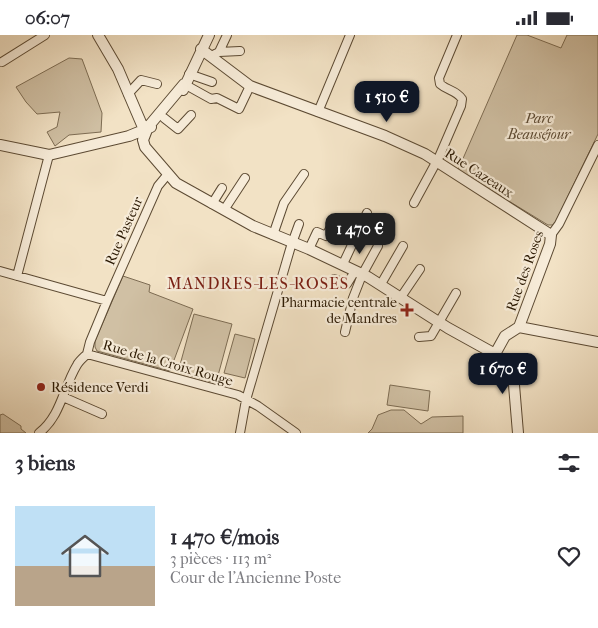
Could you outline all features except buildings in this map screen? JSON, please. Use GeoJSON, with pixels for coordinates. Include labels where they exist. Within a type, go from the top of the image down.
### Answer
{"type":"FeatureCollection","features":[{"type":"Feature","properties":{"kind":"street"},"geometry":{"type":"LineString","coordinates":[[2,62],[45,35]]}},
{"type":"Feature","properties":{"kind":"street"},"geometry":{"type":"LineString","coordinates":[[98,35],[118,69],[142,125],[148,127]]}},
{"type":"Feature","properties":{"kind":"street"},"geometry":{"type":"LineString","coordinates":[[0,145],[49,155],[129,136],[158,124],[179,98],[208,35]]}},
{"type":"Feature","properties":{"kind":"street"},"geometry":{"type":"LineString","coordinates":[[215,54],[227,35]]}},
{"type":"Feature","properties":{"kind":"street"},"geometry":{"type":"LineString","coordinates":[[318,112],[350,35]]}},
{"type":"Feature","properties":{"kind":"street"},"geometry":{"type":"LineString","coordinates":[[414,203],[436,161],[462,99],[458,93],[440,84],[439,78],[457,35]]}},
{"type":"Feature","properties":{"kind":"street","name":"Rue Cazeaux"},"geometry":{"type":"LineString","coordinates":[[201,49],[215,54],[250,86],[412,147],[551,235]]}},
{"type":"Feature","properties":{"kind":"street"},"geometry":{"type":"LineString","coordinates":[[215,54],[240,51]]}},
{"type":"Feature","properties":{"kind":"street"},"geometry":{"type":"LineString","coordinates":[[189,75],[212,82]]}},
{"type":"Feature","properties":{"kind":"street"},"geometry":{"type":"LineString","coordinates":[[128,94],[141,79],[157,85]]}},
{"type":"Feature","properties":{"kind":"street"},"geometry":{"type":"LineString","coordinates":[[184,85],[211,99],[217,97],[239,109],[250,86]]}},
{"type":"Feature","properties":{"kind":"street"},"geometry":{"type":"LineString","coordinates":[[184,85],[148,127],[143,140],[145,147],[176,183],[273,235],[309,249],[381,284],[439,322],[495,354],[512,377],[518,433]]}},
{"type":"Feature","properties":{"kind":"street"},"geometry":{"type":"LineString","coordinates":[[164,118],[178,129],[191,115]]}},
{"type":"Feature","properties":{"kind":"street","name":"Rue des Roses"},"geometry":{"type":"LineString","coordinates":[[519,327],[550,244],[551,235],[559,223],[598,145]]}},
{"type":"Feature","properties":{"kind":"street"},"geometry":{"type":"LineString","coordinates":[[17,276],[49,155]]}},
{"type":"Feature","properties":{"kind":"street"},"geometry":{"type":"LineString","coordinates":[[273,235],[284,203],[304,173]]}},
{"type":"Feature","properties":{"kind":"street","name":"Rue Pasteur"},"geometry":{"type":"LineString","coordinates":[[87,353],[107,301],[158,185],[168,174]]}},
{"type":"Feature","properties":{"kind":"street"},"geometry":{"type":"LineString","coordinates":[[224,210],[245,178]]}},
{"type":"Feature","properties":{"kind":"street"},"geometry":{"type":"LineString","coordinates":[[212,203],[222,188]]}},
{"type":"Feature","properties":{"kind":"street"},"geometry":{"type":"LineString","coordinates":[[342,265],[367,213]]}},
{"type":"Feature","properties":{"kind":"street"},"geometry":{"type":"LineString","coordinates":[[240,433],[246,400],[299,223]]}},
{"type":"Feature","properties":{"kind":"street"},"geometry":{"type":"LineString","coordinates":[[309,249],[317,232],[326,236],[333,223]]}},
{"type":"Feature","properties":{"kind":"street"},"geometry":{"type":"LineString","coordinates":[[334,279],[347,284],[358,273],[378,246]]}},
{"type":"Feature","properties":{"kind":"street"},"geometry":{"type":"LineString","coordinates":[[381,284],[402,246]]}},
{"type":"Feature","properties":{"kind":"street"},"geometry":{"type":"LineString","coordinates":[[401,297],[420,269]]}},
{"type":"Feature","properties":{"kind":"street"},"geometry":{"type":"LineString","coordinates":[[0,271],[107,301]]}},
{"type":"Feature","properties":{"kind":"street"},"geometry":{"type":"LineString","coordinates":[[345,332],[358,273]]}},
{"type":"Feature","properties":{"kind":"street"},"geometry":{"type":"LineString","coordinates":[[418,337],[431,336],[456,293]]}},
{"type":"Feature","properties":{"kind":"street"},"geometry":{"type":"LineString","coordinates":[[495,354],[505,336],[519,327],[598,342]]}},
{"type":"Feature","properties":{"kind":"street","name":"Rue de la Croix Rouge"},"geometry":{"type":"LineString","coordinates":[[39,433],[49,424],[77,365],[87,353],[219,390],[246,400],[258,406],[296,433]]}},
{"type":"Feature","properties":{"kind":"street"},"geometry":{"type":"LineString","coordinates":[[63,397],[102,414]]}},
{"type":"Feature","properties":{"kind":"street"},"geometry":{"type":"LineString","coordinates":[[49,424],[52,433]]}},
{"type":"Feature","properties":{"kind":"green space","name":"Parc Beauséjour"},"geometry":{"type":"Polygon","coordinates":[[[517,35],[527,35],[561,48],[567,35],[598,35],[598,134],[554,225],[548,225],[458,170],[517,35]]]}},
{"type":"Feature","properties":{"kind":"green space"},"geometry":{"type":"Polygon","coordinates":[[[69,58],[82,59],[102,113],[101,132],[69,135],[55,146],[47,132],[57,127],[60,112],[37,114],[16,87],[69,58]]]}},
{"type":"Feature","properties":{"kind":"green space"},"geometry":{"type":"Polygon","coordinates":[[[123,276],[150,285],[149,292],[193,309],[170,371],[97,351],[95,347],[95,341],[123,276]]]}},
{"type":"Feature","properties":{"kind":"green space"},"geometry":{"type":"Polygon","coordinates":[[[194,314],[232,324],[216,383],[178,372],[194,314]]]}},
{"type":"Feature","properties":{"kind":"green space"},"geometry":{"type":"Polygon","coordinates":[[[235,334],[255,339],[245,378],[224,373],[235,334]]]}},
{"type":"Feature","properties":{"kind":"green space"},"geometry":{"type":"Polygon","coordinates":[[[390,385],[430,391],[428,411],[387,405],[390,385]]]}},
{"type":"Feature","properties":{"kind":"green space"},"geometry":{"type":"Polygon","coordinates":[[[391,410],[404,410],[421,424],[432,417],[463,416],[463,433],[368,433],[372,429],[378,415],[391,410]]]}},
{"type":"Feature","properties":{"kind":"green space"},"geometry":{"type":"Polygon","coordinates":[[[3,414],[21,426],[21,429],[26,433],[0,433],[0,415],[3,414]]]}},
{"type":"Feature","properties":{"kind":"place","name":"Pharmacie centrale de Mandres"},"geometry":{"type":"Point","coordinates":[407,310]}},
{"type":"Feature","properties":{"kind":"place","name":"Résidence Verdi"},"geometry":{"type":"Point","coordinates":[41,387]}},
{"type":"Feature","properties":{"kind":"district","name":"MANDRES-LES-ROSES"},"geometry":{"type":"Point","coordinates":[258,283]}}]}
